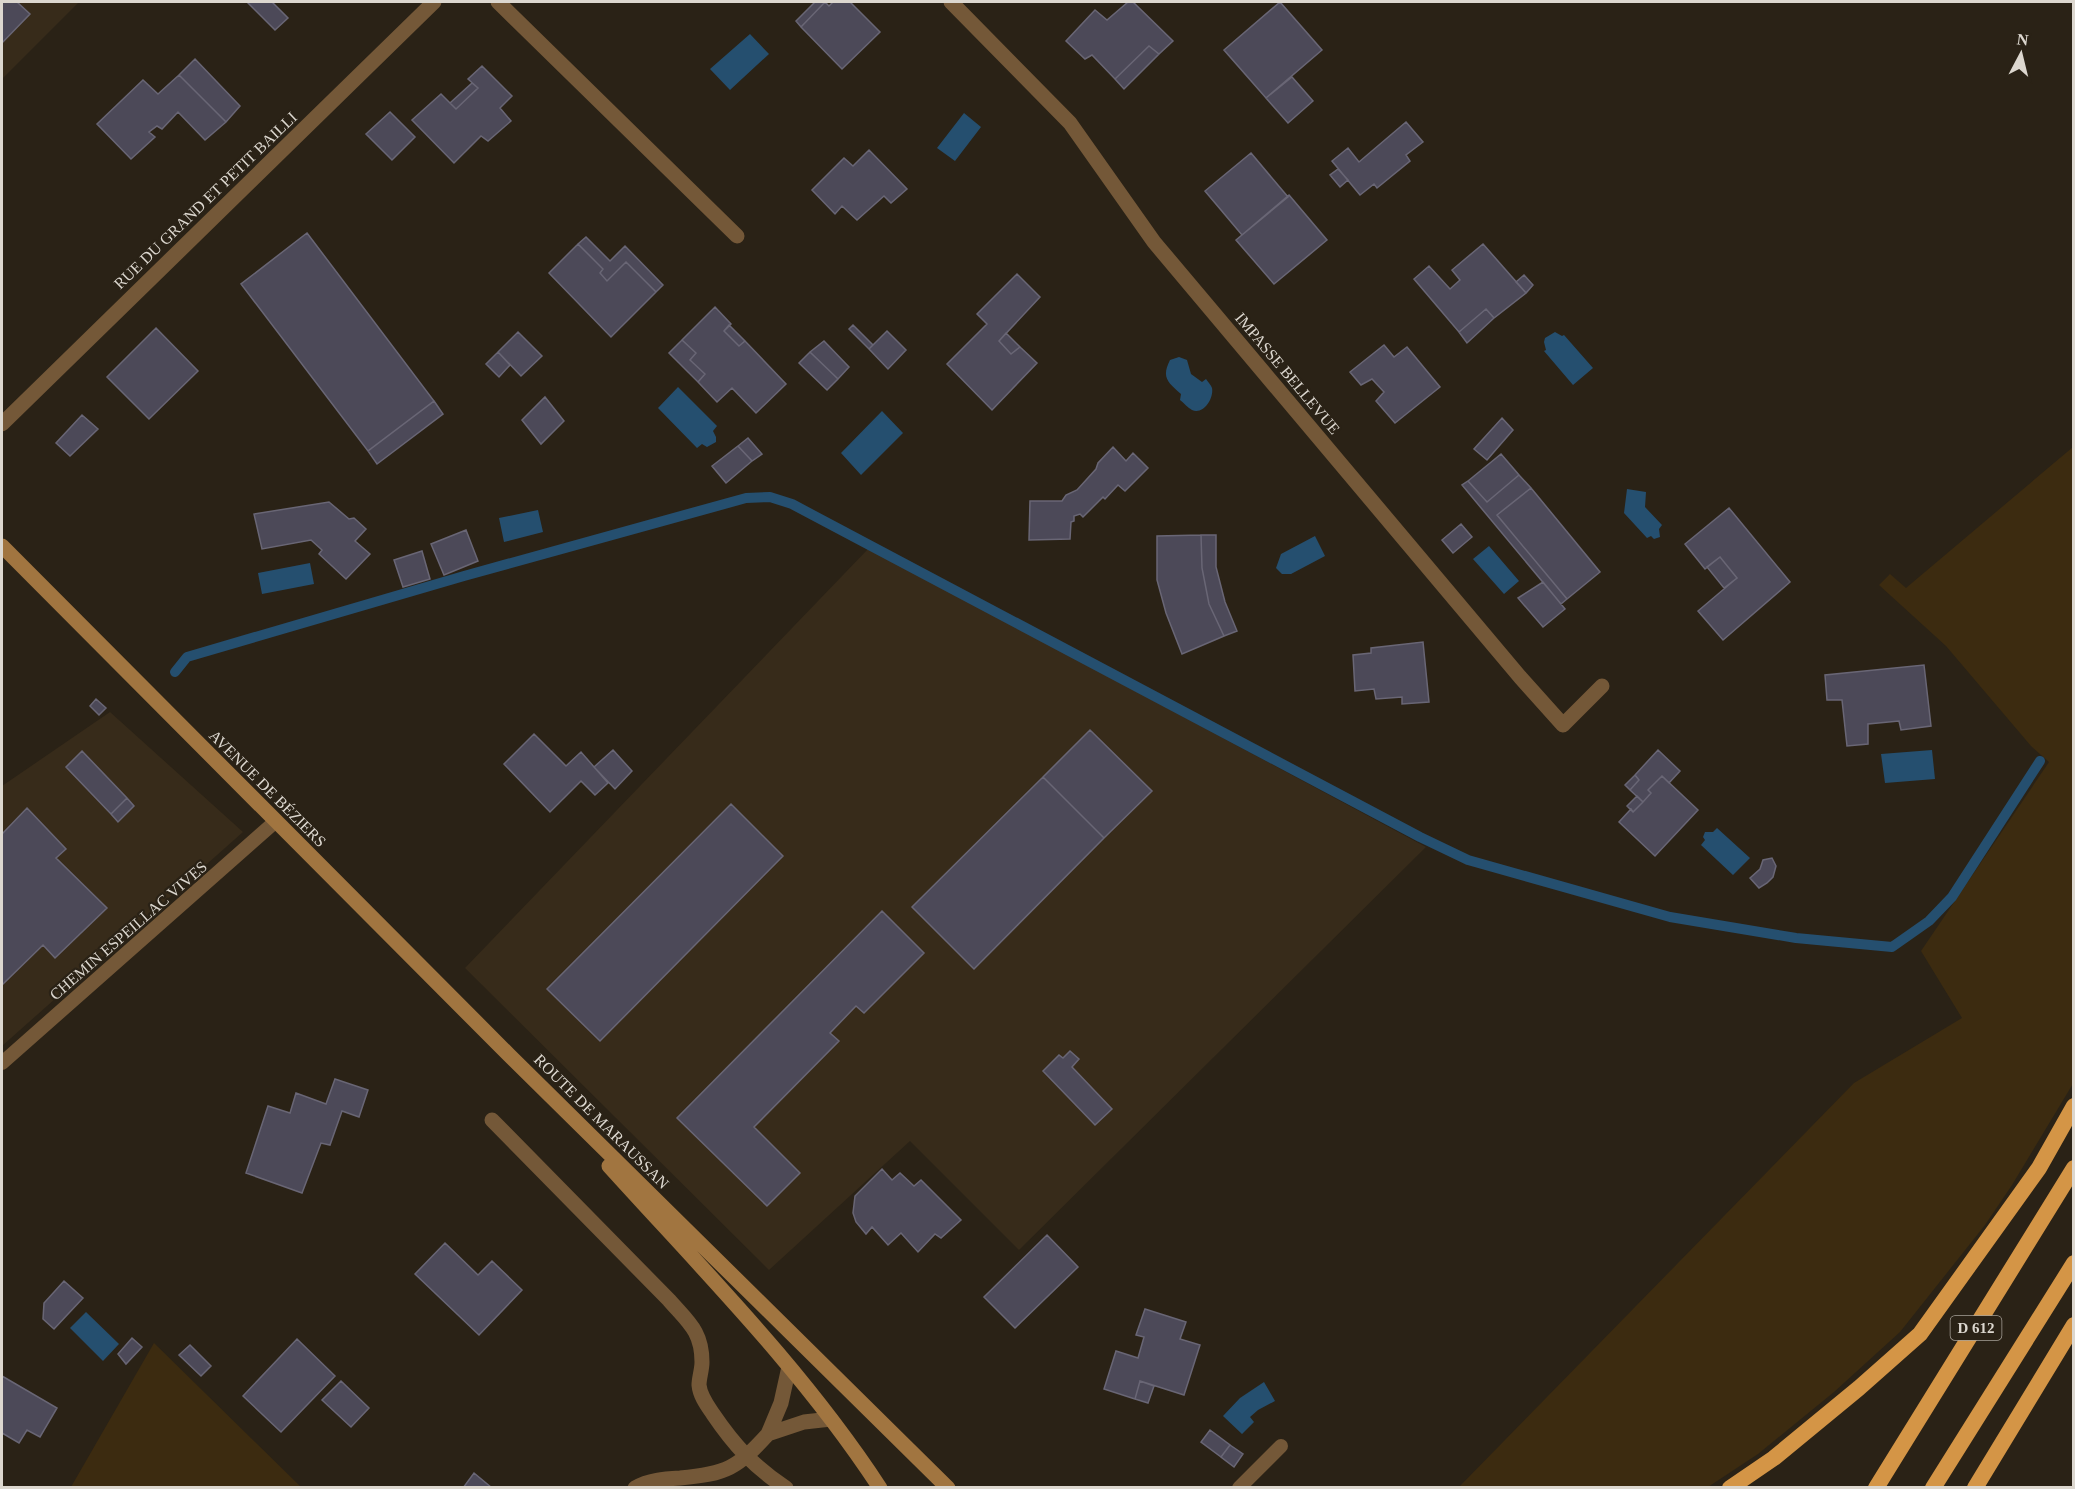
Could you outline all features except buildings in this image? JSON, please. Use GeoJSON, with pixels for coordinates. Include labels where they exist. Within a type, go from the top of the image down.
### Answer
{"type":"FeatureCollection","features":[{"type":"Feature","properties":{"kind":"highway"},"geometry":{"type":"LineString","coordinates":[[1730,1488],[1774,1458],[1920,1334],[2039,1168],[2073,1106]]}},
{"type":"Feature","properties":{"kind":"highway","name":"D 612"},"geometry":{"type":"LineString","coordinates":[[1876,1488],[2073,1168]]}},
{"type":"Feature","properties":{"kind":"highway","name":"D 612"},"geometry":{"type":"LineString","coordinates":[[1933,1488],[2073,1263]]}},
{"type":"Feature","properties":{"kind":"highway"},"geometry":{"type":"LineString","coordinates":[[1975,1488],[2073,1325]]}},
{"type":"Feature","properties":{"kind":"main road","name":"AVENUE DE BÉZIERS"},"geometry":{"type":"LineString","coordinates":[[2,546],[509,1054]]}},
{"type":"Feature","properties":{"kind":"main road","name":"ROUTE DE MARAUSSAN"},"geometry":{"type":"LineString","coordinates":[[509,1054],[789,1367],[831,1419],[880,1488]]}},
{"type":"Feature","properties":{"kind":"main road","name":"ROUTE DE MARAUSSAN"},"geometry":{"type":"LineString","coordinates":[[509,1054],[948,1488]]}},
{"type":"Feature","properties":{"kind":"street","name":"RUE DU GRAND ET PETIT BAILLI"},"geometry":{"type":"LineString","coordinates":[[2,424],[434,2]]}},
{"type":"Feature","properties":{"kind":"street"},"geometry":{"type":"LineString","coordinates":[[498,2],[736,236]]}},
{"type":"Feature","properties":{"kind":"street","name":"IMPASSE BELLEVUE"},"geometry":{"type":"LineString","coordinates":[[951,2],[1070,123],[1154,242],[1512,668],[1563,725],[1602,686]]}},
{"type":"Feature","properties":{"kind":"street"},"geometry":{"type":"LineString","coordinates":[[492,1119],[697,1331],[702,1350],[699,1384],[704,1400],[727,1435],[747,1458],[786,1488]]}},
{"type":"Feature","properties":{"kind":"street"},"geometry":{"type":"LineString","coordinates":[[635,1488],[657,1479],[705,1476],[732,1468],[747,1458],[768,1434],[781,1403],[789,1367]]}},
{"type":"Feature","properties":{"kind":"street"},"geometry":{"type":"LineString","coordinates":[[768,1434],[804,1422],[831,1419]]}},
{"type":"Feature","properties":{"kind":"lane","name":"CHEMIN ESPEILLAC VIVES"},"geometry":{"type":"LineString","coordinates":[[2,1063],[276,821]]}},
{"type":"Feature","properties":{"kind":"lane"},"geometry":{"type":"LineString","coordinates":[[1239,1488],[1281,1446]]}},
{"type":"Feature","properties":{"kind":"shaded area"},"geometry":{"type":"Polygon","coordinates":[[[2,2],[79,2],[2,79],[2,2]]]}},
{"type":"Feature","properties":{"kind":"shaded area"},"geometry":{"type":"Polygon","coordinates":[[[2073,447],[2074,1082],[1985,1225],[1900,1332],[1834,1392],[1758,1454],[1708,1487],[1459,1487],[1854,1083],[1962,1018],[1921,951],[2049,762],[2031,746],[1946,646],[1879,585],[1890,574],[1906,588],[2073,447]]]}},
{"type":"Feature","properties":{"kind":"shaded area"},"geometry":{"type":"Polygon","coordinates":[[[869,548],[1426,847],[1019,1250],[910,1141],[769,1270],[465,968],[869,548]]]}},
{"type":"Feature","properties":{"kind":"shaded area"},"geometry":{"type":"Polygon","coordinates":[[[110,712],[243,832],[2,1046],[2,786],[110,712]]]}},
{"type":"Feature","properties":{"kind":"shaded area"},"geometry":{"type":"Polygon","coordinates":[[[154,1343],[301,1487],[71,1487],[154,1343]]]}},
{"type":"Feature","properties":{"kind":"water"},"geometry":{"type":"Polygon","coordinates":[[[750,34],[769,54],[730,90],[710,69],[750,34]]]}},
{"type":"Feature","properties":{"kind":"water"},"geometry":{"type":"Polygon","coordinates":[[[964,113],[981,127],[955,161],[937,148],[964,113]]]}},
{"type":"Feature","properties":{"kind":"water"},"geometry":{"type":"Polygon","coordinates":[[[1555,332],[1564,335],[1593,368],[1573,385],[1544,351],[1546,350],[1545,338],[1555,332]]]}},
{"type":"Feature","properties":{"kind":"water"},"geometry":{"type":"Polygon","coordinates":[[[1179,357],[1187,360],[1191,374],[1202,382],[1206,379],[1212,388],[1210,401],[1200,410],[1192,410],[1180,400],[1181,394],[1167,379],[1166,371],[1170,360],[1179,357]]]}},
{"type":"Feature","properties":{"kind":"water"},"geometry":{"type":"Polygon","coordinates":[[[678,387],[717,426],[713,431],[716,442],[707,447],[702,444],[697,448],[658,408],[678,387]]]}},
{"type":"Feature","properties":{"kind":"water"},"geometry":{"type":"Polygon","coordinates":[[[882,411],[903,433],[861,475],[841,453],[882,411]]]}},
{"type":"Feature","properties":{"kind":"water"},"geometry":{"type":"Polygon","coordinates":[[[1627,489],[1646,492],[1645,507],[1662,525],[1659,529],[1660,537],[1647,538],[1624,513],[1627,489]]]}},
{"type":"Feature","properties":{"kind":"water"},"geometry":{"type":"Polygon","coordinates":[[[538,510],[543,532],[504,542],[499,518],[538,510]]]}},
{"type":"Feature","properties":{"kind":"water"},"geometry":{"type":"Polygon","coordinates":[[[1315,536],[1325,556],[1291,574],[1282,574],[1276,568],[1281,554],[1315,536]]]}},
{"type":"Feature","properties":{"kind":"water"},"geometry":{"type":"Polygon","coordinates":[[[1489,546],[1519,581],[1504,594],[1473,559],[1489,546]]]}},
{"type":"Feature","properties":{"kind":"water"},"geometry":{"type":"Polygon","coordinates":[[[310,563],[314,584],[262,594],[258,573],[310,563]]]}},
{"type":"Feature","properties":{"kind":"water"},"geometry":{"type":"Polygon","coordinates":[[[1932,750],[1935,779],[1885,783],[1881,754],[1932,750]]]}},
{"type":"Feature","properties":{"kind":"water"},"geometry":{"type":"Polygon","coordinates":[[[1717,828],[1750,858],[1733,875],[1701,845],[1705,840],[1703,837],[1705,832],[1713,832],[1717,828]]]}},
{"type":"Feature","properties":{"kind":"water"},"geometry":{"type":"Polygon","coordinates":[[[86,1312],[119,1344],[103,1361],[70,1328],[86,1312]]]}},
{"type":"Feature","properties":{"kind":"water"},"geometry":{"type":"Polygon","coordinates":[[[1264,1382],[1275,1401],[1250,1417],[1254,1422],[1242,1434],[1223,1416],[1240,1398],[1264,1382]]]}},
{"type":"Feature","properties":{"kind":"waterway"},"geometry":{"type":"LineString","coordinates":[[175,672],[187,657],[464,576],[746,498],[770,497],[792,504],[1420,837],[1468,860],[1670,917],[1796,938],[1892,947],[1929,921],[1952,897],[2040,761]]}}]}
